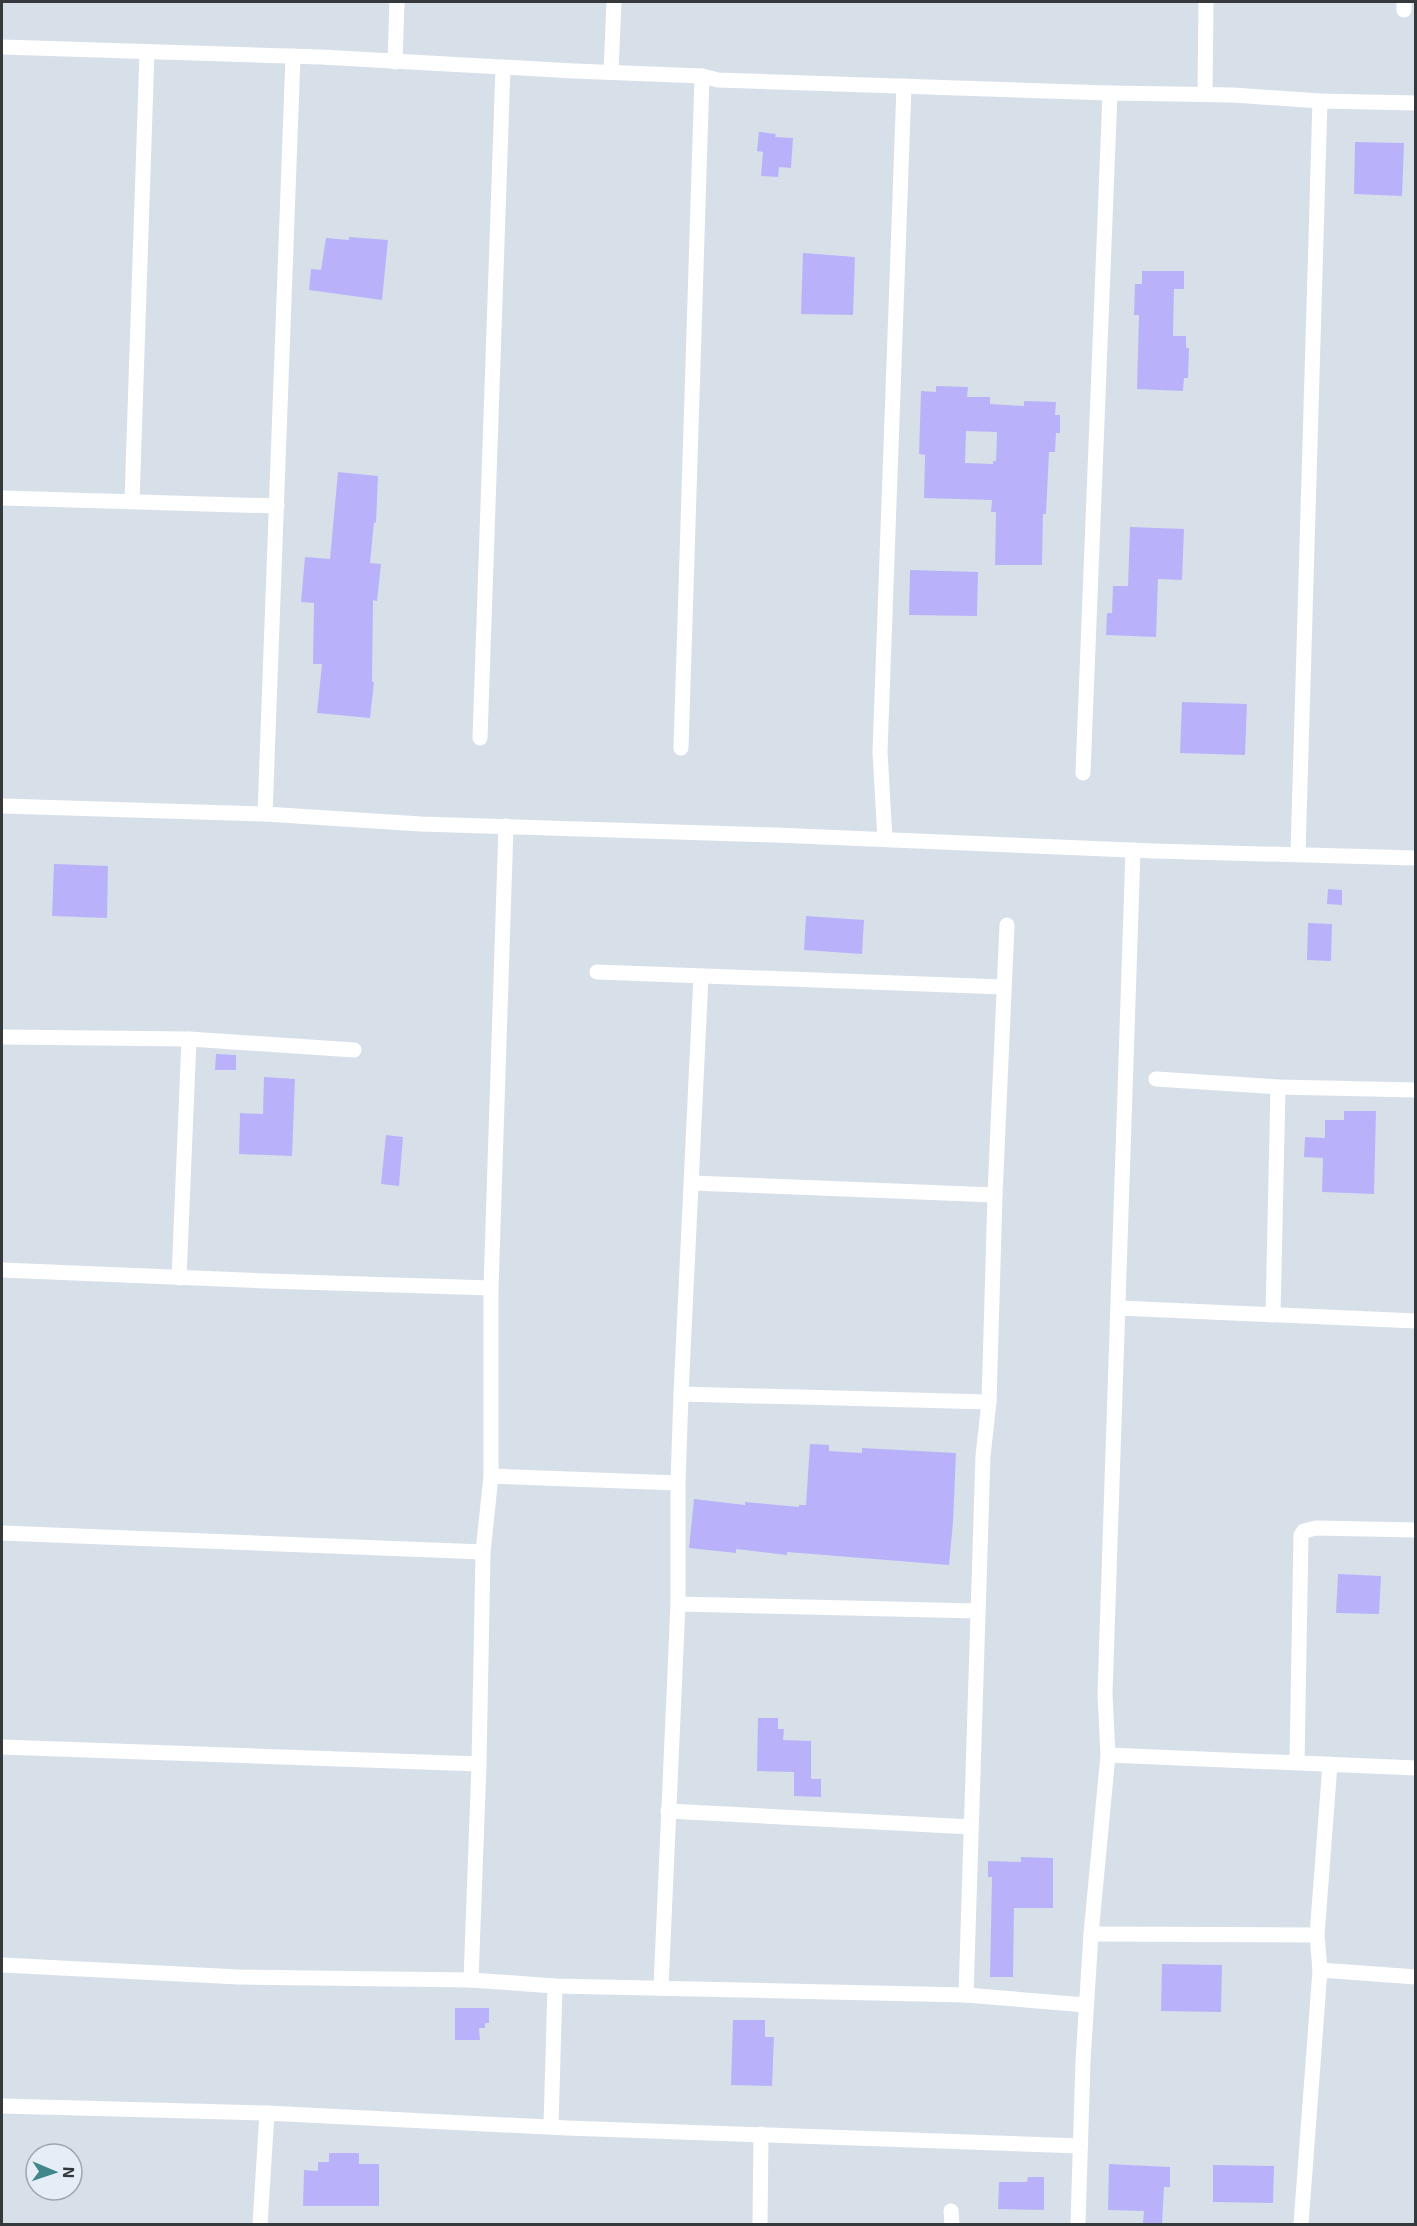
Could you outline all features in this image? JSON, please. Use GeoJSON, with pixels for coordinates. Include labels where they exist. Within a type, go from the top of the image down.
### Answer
{"type":"FeatureCollection","features":[{"type":"Feature","properties":{"kind":"street"},"geometry":{"type":"LineString","coordinates":[[395,62],[397,2]]}},
{"type":"Feature","properties":{"kind":"street"},"geometry":{"type":"LineString","coordinates":[[611,72],[614,2]]}},
{"type":"Feature","properties":{"kind":"street"},"geometry":{"type":"LineString","coordinates":[[1205,94],[1206,2]]}},
{"type":"Feature","properties":{"kind":"street"},"geometry":{"type":"LineString","coordinates":[[2,47],[293,56],[702,76],[718,80],[1205,94],[1320,101],[1416,103]]}},
{"type":"Feature","properties":{"kind":"street"},"geometry":{"type":"LineString","coordinates":[[132,501],[147,52]]}},
{"type":"Feature","properties":{"kind":"street"},"geometry":{"type":"LineString","coordinates":[[265,814],[293,56]]}},
{"type":"Feature","properties":{"kind":"street"},"geometry":{"type":"LineString","coordinates":[[480,738],[503,67]]}},
{"type":"Feature","properties":{"kind":"street"},"geometry":{"type":"LineString","coordinates":[[681,748],[702,76]]}},
{"type":"Feature","properties":{"kind":"street"},"geometry":{"type":"LineString","coordinates":[[885,839],[880,752],[904,86]]}},
{"type":"Feature","properties":{"kind":"street"},"geometry":{"type":"LineString","coordinates":[[1083,773],[1110,93]]}},
{"type":"Feature","properties":{"kind":"street"},"geometry":{"type":"LineString","coordinates":[[1298,854],[1320,101]]}},
{"type":"Feature","properties":{"kind":"street"},"geometry":{"type":"LineString","coordinates":[[2,498],[276,506]]}},
{"type":"Feature","properties":{"kind":"street"},"geometry":{"type":"LineString","coordinates":[[2,806],[265,814],[422,824],[1416,858]]}},
{"type":"Feature","properties":{"kind":"street"},"geometry":{"type":"LineString","coordinates":[[471,1980],[479,1764],[483,1552],[491,1476],[491,1288],[506,826]]}},
{"type":"Feature","properties":{"kind":"street"},"geometry":{"type":"LineString","coordinates":[[1078,2224],[1090,1934],[1108,1755],[1105,1694],[1133,850]]}},
{"type":"Feature","properties":{"kind":"street"},"geometry":{"type":"LineString","coordinates":[[966,1995],[983,1456],[989,1402],[995,1195],[1007,926]]}},
{"type":"Feature","properties":{"kind":"street"},"geometry":{"type":"LineString","coordinates":[[597,972],[1004,987]]}},
{"type":"Feature","properties":{"kind":"street"},"geometry":{"type":"LineString","coordinates":[[661,1987],[678,1604],[681,1394],[701,976]]}},
{"type":"Feature","properties":{"kind":"street"},"geometry":{"type":"LineString","coordinates":[[2,1037],[189,1039],[354,1050]]}},
{"type":"Feature","properties":{"kind":"street"},"geometry":{"type":"LineString","coordinates":[[179,1278],[189,1039]]}},
{"type":"Feature","properties":{"kind":"street"},"geometry":{"type":"LineString","coordinates":[[1156,1079],[1278,1087],[1416,1090]]}},
{"type":"Feature","properties":{"kind":"street"},"geometry":{"type":"LineString","coordinates":[[1273,1315],[1278,1087]]}},
{"type":"Feature","properties":{"kind":"street"},"geometry":{"type":"LineString","coordinates":[[692,1183],[995,1195]]}},
{"type":"Feature","properties":{"kind":"street"},"geometry":{"type":"LineString","coordinates":[[2,1270],[491,1288]]}},
{"type":"Feature","properties":{"kind":"street"},"geometry":{"type":"LineString","coordinates":[[1119,1308],[1416,1321]]}},
{"type":"Feature","properties":{"kind":"street"},"geometry":{"type":"LineString","coordinates":[[681,1394],[989,1402]]}},
{"type":"Feature","properties":{"kind":"street"},"geometry":{"type":"LineString","coordinates":[[491,1476],[678,1483]]}},
{"type":"Feature","properties":{"kind":"street"},"geometry":{"type":"LineString","coordinates":[[1297,1762],[1301,1535],[1304,1531],[1316,1528],[1416,1530]]}},
{"type":"Feature","properties":{"kind":"street"},"geometry":{"type":"LineString","coordinates":[[2,1533],[483,1552]]}},
{"type":"Feature","properties":{"kind":"street"},"geometry":{"type":"LineString","coordinates":[[678,1604],[978,1611]]}},
{"type":"Feature","properties":{"kind":"street"},"geometry":{"type":"LineString","coordinates":[[2,1747],[479,1764]]}},
{"type":"Feature","properties":{"kind":"street"},"geometry":{"type":"LineString","coordinates":[[1108,1755],[1416,1768]]}},
{"type":"Feature","properties":{"kind":"street"},"geometry":{"type":"LineString","coordinates":[[1301,2224],[1320,1970],[1317,1935],[1330,1764]]}},
{"type":"Feature","properties":{"kind":"street"},"geometry":{"type":"LineString","coordinates":[[668,1811],[971,1827]]}},
{"type":"Feature","properties":{"kind":"street"},"geometry":{"type":"LineString","coordinates":[[1090,1934],[1317,1935]]}},
{"type":"Feature","properties":{"kind":"street"},"geometry":{"type":"LineString","coordinates":[[2,1965],[238,1977],[471,1980],[555,1986],[966,1995],[1086,2005]]}},
{"type":"Feature","properties":{"kind":"street"},"geometry":{"type":"LineString","coordinates":[[1320,1970],[1416,1977]]}},
{"type":"Feature","properties":{"kind":"street"},"geometry":{"type":"LineString","coordinates":[[551,2126],[555,1986]]}},
{"type":"Feature","properties":{"kind":"street"},"geometry":{"type":"LineString","coordinates":[[2,2106],[267,2113],[1080,2146]]}},
{"type":"Feature","properties":{"kind":"street"},"geometry":{"type":"LineString","coordinates":[[260,2224],[267,2113]]}},
{"type":"Feature","properties":{"kind":"street"},"geometry":{"type":"LineString","coordinates":[[760,2224],[761,2134]]}},
{"type":"Feature","properties":{"kind":"building"},"geometry":{"type":"Polygon","coordinates":[[[759,132],[776,134],[775,137],[793,138],[791,168],[779,167],[778,177],[761,176],[763,152],[757,151],[759,132]]]}},
{"type":"Feature","properties":{"kind":"building"},"geometry":{"type":"Polygon","coordinates":[[[1355,142],[1404,143],[1402,196],[1354,194],[1355,142]]]}},
{"type":"Feature","properties":{"kind":"building"},"geometry":{"type":"Polygon","coordinates":[[[349,237],[388,240],[382,300],[309,290],[311,269],[321,270],[326,238],[349,240],[349,237]]]}},
{"type":"Feature","properties":{"kind":"building"},"geometry":{"type":"Polygon","coordinates":[[[803,253],[855,257],[853,315],[801,314],[803,253]]]}},
{"type":"Feature","properties":{"kind":"building"},"geometry":{"type":"Polygon","coordinates":[[[1142,271],[1184,271],[1184,289],[1174,289],[1173,336],[1186,336],[1186,348],[1189,348],[1188,378],[1184,378],[1183,391],[1137,389],[1139,315],[1134,315],[1135,284],[1142,284],[1142,271]]]}},
{"type":"Feature","properties":{"kind":"building"},"geometry":{"type":"Polygon","coordinates":[[[936,386],[968,387],[967,397],[990,397],[990,404],[1024,406],[1024,401],[1056,402],[1055,415],[1060,415],[1060,433],[1056,433],[1055,452],[1049,452],[1046,514],[1043,514],[1042,565],[995,565],[996,512],[991,512],[992,500],[924,498],[925,455],[919,454],[921,391],[936,392],[936,386]],[[966,431],[965,463],[993,464],[993,461],[996,461],[997,432],[966,431]]]}},
{"type":"Feature","properties":{"kind":"building"},"geometry":{"type":"Polygon","coordinates":[[[338,472],[378,476],[376,523],[374,522],[370,563],[381,564],[377,601],[373,600],[372,682],[374,682],[370,718],[317,713],[322,664],[313,664],[314,603],[301,602],[305,557],[330,559],[338,472]]]}},
{"type":"Feature","properties":{"kind":"building"},"geometry":{"type":"Polygon","coordinates":[[[1130,527],[1184,529],[1182,580],[1158,579],[1156,637],[1106,635],[1107,613],[1112,613],[1113,586],[1128,586],[1130,527]]]}},
{"type":"Feature","properties":{"kind":"building"},"geometry":{"type":"Polygon","coordinates":[[[910,570],[978,572],[977,616],[909,615],[910,570]]]}},
{"type":"Feature","properties":{"kind":"building"},"geometry":{"type":"Polygon","coordinates":[[[1182,702],[1247,704],[1245,755],[1180,753],[1182,702]]]}},
{"type":"Feature","properties":{"kind":"building"},"geometry":{"type":"Polygon","coordinates":[[[54,864],[108,866],[107,918],[52,916],[54,864]]]}},
{"type":"Feature","properties":{"kind":"building"},"geometry":{"type":"Polygon","coordinates":[[[1328,889],[1342,890],[1342,905],[1327,904],[1328,889]]]}},
{"type":"Feature","properties":{"kind":"building"},"geometry":{"type":"Polygon","coordinates":[[[806,916],[864,920],[862,954],[804,950],[806,916]]]}},
{"type":"Feature","properties":{"kind":"building"},"geometry":{"type":"Polygon","coordinates":[[[1308,923],[1332,924],[1331,961],[1307,960],[1308,923]]]}},
{"type":"Feature","properties":{"kind":"building"},"geometry":{"type":"Polygon","coordinates":[[[216,1054],[236,1055],[236,1070],[215,1070],[216,1054]]]}},
{"type":"Feature","properties":{"kind":"building"},"geometry":{"type":"Polygon","coordinates":[[[264,1077],[295,1079],[292,1156],[239,1154],[240,1113],[263,1114],[264,1077]]]}},
{"type":"Feature","properties":{"kind":"building"},"geometry":{"type":"Polygon","coordinates":[[[1344,1111],[1376,1111],[1374,1194],[1322,1192],[1323,1158],[1304,1157],[1305,1137],[1325,1138],[1325,1120],[1344,1120],[1344,1111]]]}},
{"type":"Feature","properties":{"kind":"building"},"geometry":{"type":"Polygon","coordinates":[[[386,1135],[403,1137],[399,1186],[381,1184],[386,1135]]]}},
{"type":"Feature","properties":{"kind":"building"},"geometry":{"type":"Polygon","coordinates":[[[810,1444],[829,1445],[829,1451],[862,1453],[862,1448],[956,1453],[949,1565],[787,1552],[787,1555],[736,1549],[736,1553],[689,1548],[694,1499],[745,1505],[745,1502],[799,1507],[799,1505],[806,1505],[810,1444]]]}},
{"type":"Feature","properties":{"kind":"building"},"geometry":{"type":"Polygon","coordinates":[[[1338,1574],[1381,1576],[1379,1614],[1336,1613],[1338,1574]]]}},
{"type":"Feature","properties":{"kind":"building"},"geometry":{"type":"Polygon","coordinates":[[[758,1718],[778,1718],[778,1729],[784,1729],[783,1740],[811,1741],[811,1779],[821,1779],[821,1797],[794,1796],[794,1772],[757,1771],[758,1718]]]}},
{"type":"Feature","properties":{"kind":"building"},"geometry":{"type":"Polygon","coordinates":[[[1021,1857],[1053,1858],[1053,1908],[1014,1908],[1013,1977],[990,1977],[992,1877],[988,1877],[988,1861],[1021,1862],[1021,1857]]]}},
{"type":"Feature","properties":{"kind":"building"},"geometry":{"type":"Polygon","coordinates":[[[1162,1964],[1222,1965],[1221,2012],[1161,2011],[1162,1964]]]}},
{"type":"Feature","properties":{"kind":"building"},"geometry":{"type":"Polygon","coordinates":[[[455,2008],[489,2008],[489,2023],[485,2023],[485,2028],[479,2028],[480,2040],[455,2040],[455,2008]]]}},
{"type":"Feature","properties":{"kind":"building"},"geometry":{"type":"Polygon","coordinates":[[[733,2020],[765,2020],[765,2037],[774,2037],[772,2086],[731,2085],[733,2020]]]}},
{"type":"Feature","properties":{"kind":"building"},"geometry":{"type":"Polygon","coordinates":[[[329,2153],[359,2153],[359,2164],[379,2164],[379,2206],[303,2206],[304,2170],[318,2171],[318,2162],[329,2162],[329,2153]]]}},
{"type":"Feature","properties":{"kind":"building"},"geometry":{"type":"Polygon","coordinates":[[[1109,2164],[1170,2167],[1170,2187],[1164,2187],[1162,2224],[1143,2224],[1144,2211],[1108,2210],[1109,2164]]]}},
{"type":"Feature","properties":{"kind":"building"},"geometry":{"type":"Polygon","coordinates":[[[1213,2165],[1274,2166],[1273,2203],[1213,2202],[1213,2165]]]}},
{"type":"Feature","properties":{"kind":"building"},"geometry":{"type":"Polygon","coordinates":[[[1028,2177],[1044,2177],[1044,2210],[998,2209],[999,2182],[1027,2182],[1028,2177]]]}}]}
